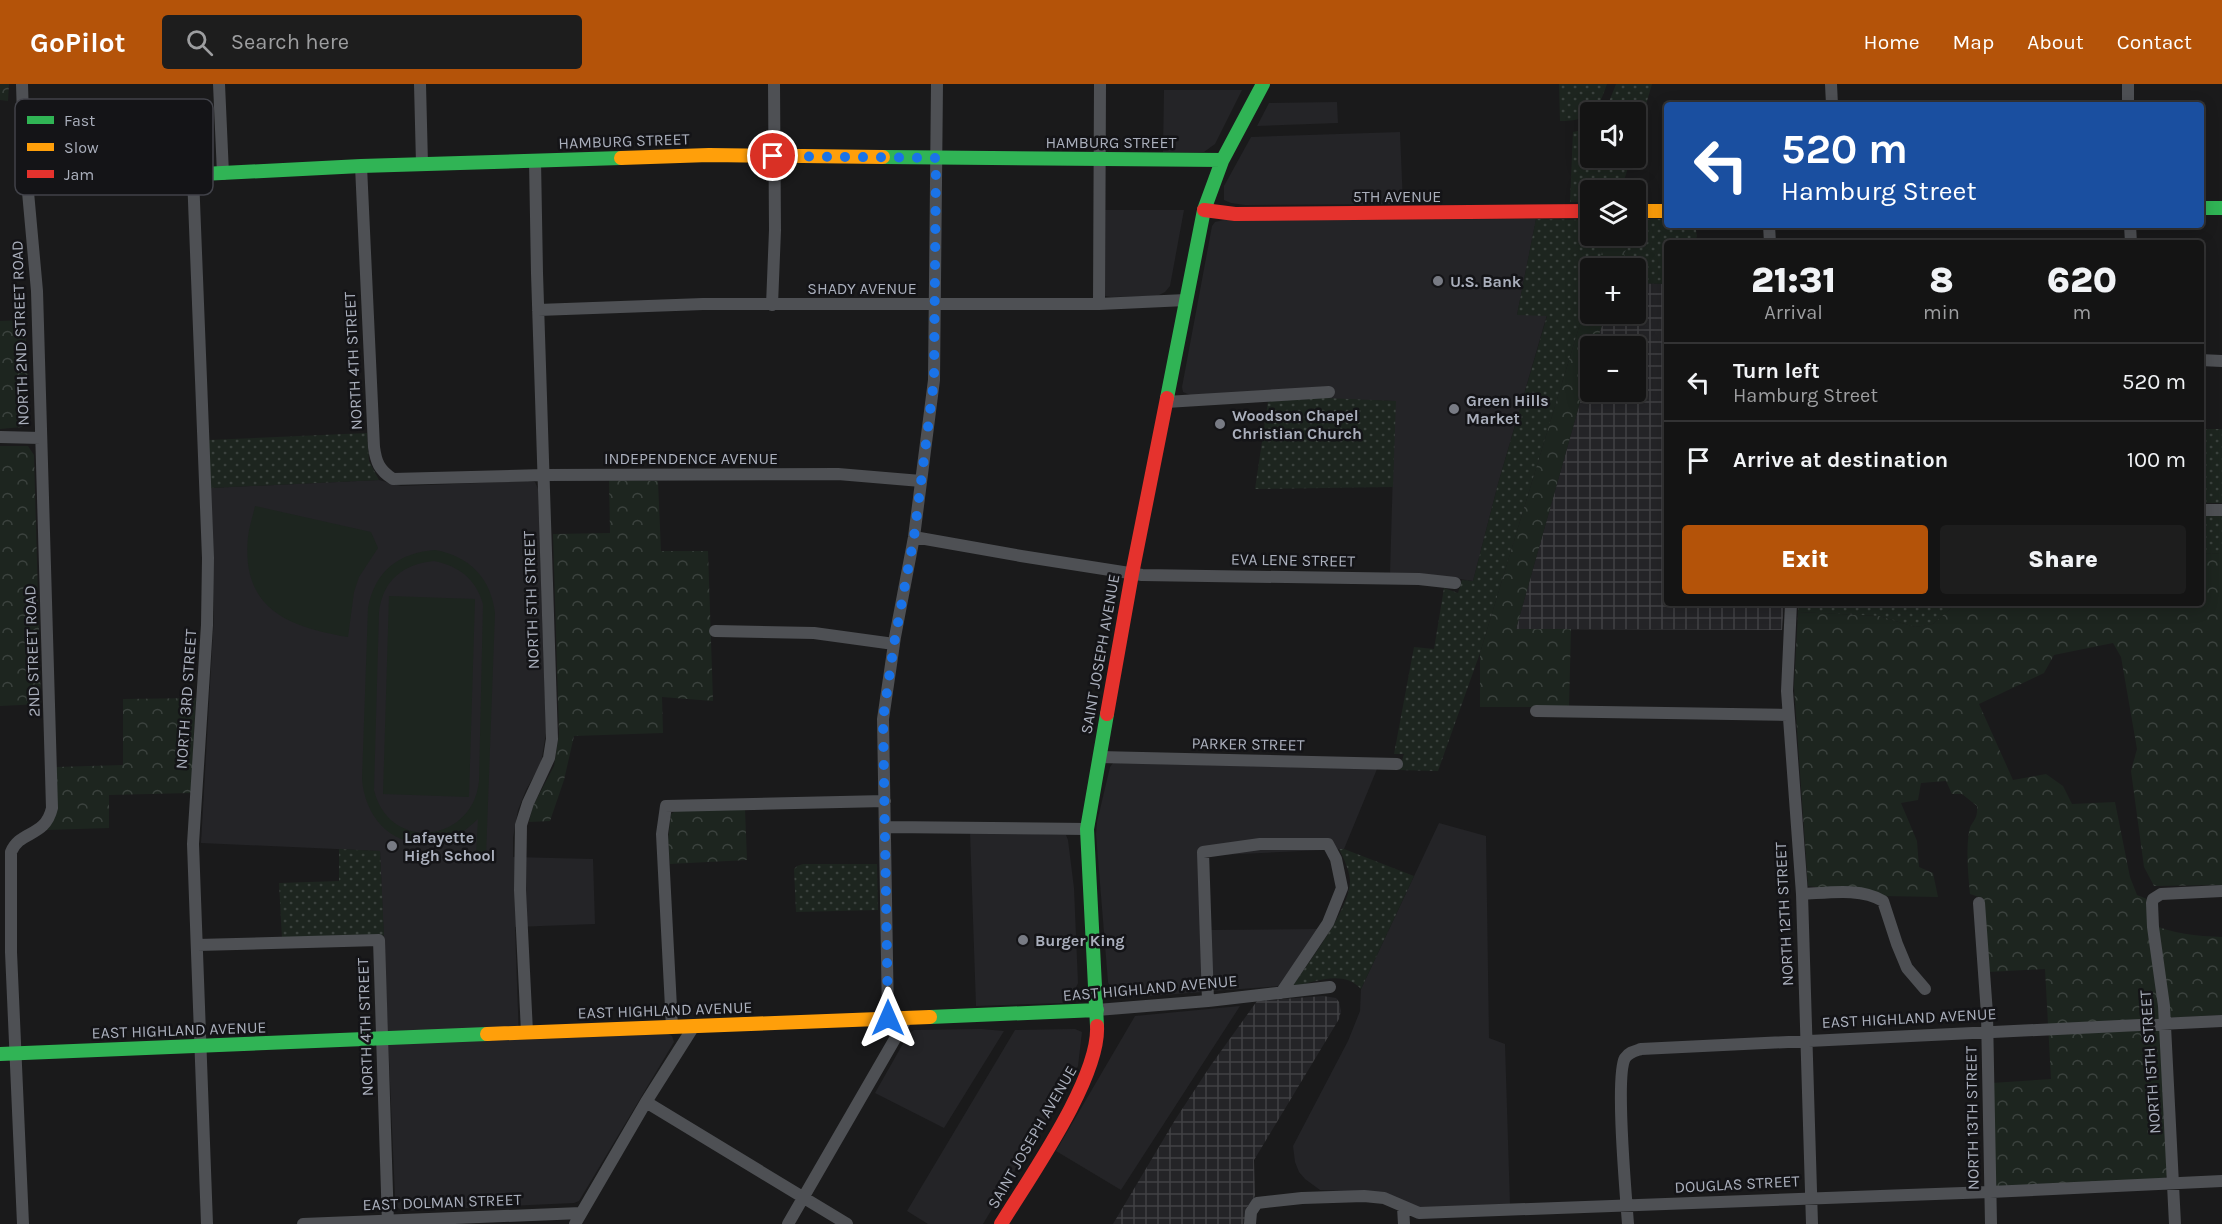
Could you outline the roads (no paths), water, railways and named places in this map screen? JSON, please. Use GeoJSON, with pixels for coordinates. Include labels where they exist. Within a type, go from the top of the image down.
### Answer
{"type":"FeatureCollection","features":[{"type":"Feature","properties":{"kind":"street","name":"NORTH 2ND STREET ROAD"},"geometry":{"type":"LineString","coordinates":[[22,84],[22,99]]}},
{"type":"Feature","properties":{"kind":"street"},"geometry":{"type":"LineString","coordinates":[[219,84],[223,174]]}},
{"type":"Feature","properties":{"kind":"street"},"geometry":{"type":"LineString","coordinates":[[420,84],[422,164]]}},
{"type":"Feature","properties":{"kind":"street"},"geometry":{"type":"LineString","coordinates":[[772,305],[775,230],[774,84]]}},
{"type":"Feature","properties":{"kind":"street"},"geometry":{"type":"LineString","coordinates":[[888,1018],[883,719],[914,537],[934,380],[937,84]]}},
{"type":"Feature","properties":{"kind":"street"},"geometry":{"type":"LineString","coordinates":[[1099,304],[1100,84]]}},
{"type":"Feature","properties":{"kind":"street","name":"SAINT JOSEPH AVENUE"},"geometry":{"type":"LineString","coordinates":[[1001,1224],[1073,1104],[1090,1069],[1098,1036],[1087,829],[1098,757],[1204,210],[1222,160],[1263,84]]}},
{"type":"Feature","properties":{"kind":"street"},"geometry":{"type":"LineString","coordinates":[[1831,84],[1832,102]]}},
{"type":"Feature","properties":{"kind":"street"},"geometry":{"type":"LineString","coordinates":[[2128,84],[2128,102]]}},
{"type":"Feature","properties":{"kind":"street","name":"HAMBURG STREET"},"geometry":{"type":"LineString","coordinates":[[213,175],[361,166],[709,154],[1222,160]]}},
{"type":"Feature","properties":{"kind":"street","name":"NORTH 5TH STREET"},"geometry":{"type":"LineString","coordinates":[[527,1032],[520,890],[521,825],[528,802],[549,758],[552,739],[535,160]]}},
{"type":"Feature","properties":{"kind":"street","name":"NORTH 4TH STREET"},"geometry":{"type":"LineString","coordinates":[[361,166],[376,462],[381,472],[393,479],[460,477]]}},
{"type":"Feature","properties":{"kind":"street","name":"NORTH 2ND STREET ROAD"},"geometry":{"type":"LineString","coordinates":[[29,195],[37,291],[41,438]]}},
{"type":"Feature","properties":{"kind":"street","name":"NORTH 3RD STREET"},"geometry":{"type":"LineString","coordinates":[[194,195],[208,558],[207,625],[194,844],[207,1224]]}},
{"type":"Feature","properties":{"kind":"street"},"geometry":{"type":"LineString","coordinates":[[2204,208],[2222,208]]}},
{"type":"Feature","properties":{"kind":"street","name":"5TH AVENUE"},"geometry":{"type":"LineString","coordinates":[[1204,210],[1235,213],[1580,211]]}},
{"type":"Feature","properties":{"kind":"street"},"geometry":{"type":"LineString","coordinates":[[1646,211],[1664,211]]}},
{"type":"Feature","properties":{"kind":"street","name":"SHADY AVENUE"},"geometry":{"type":"LineString","coordinates":[[538,310],[703,304],[1099,304],[1186,300]]}},
{"type":"Feature","properties":{"kind":"street"},"geometry":{"type":"LineString","coordinates":[[2204,360],[2222,361]]}},
{"type":"Feature","properties":{"kind":"street"},"geometry":{"type":"LineString","coordinates":[[1166,402],[1329,392]]}},
{"type":"Feature","properties":{"kind":"street"},"geometry":{"type":"LineString","coordinates":[[0,437],[41,438]]}},
{"type":"Feature","properties":{"kind":"street","name":"2ND STREET ROAD"},"geometry":{"type":"LineString","coordinates":[[16,1053],[11,952],[11,852],[14,845],[44,826],[52,808],[41,438]]}},
{"type":"Feature","properties":{"kind":"street","name":"INDEPENDENCE AVENUE"},"geometry":{"type":"LineString","coordinates":[[460,477],[838,474],[921,481]]}},
{"type":"Feature","properties":{"kind":"street"},"geometry":{"type":"LineString","coordinates":[[2204,510],[2222,510]]}},
{"type":"Feature","properties":{"kind":"street","name":"EVA LENE STREET"},"geometry":{"type":"LineString","coordinates":[[914,537],[1132,574],[1419,579],[1455,583]]}},
{"type":"Feature","properties":{"kind":"street","name":"NORTH 12TH STREET"},"geometry":{"type":"LineString","coordinates":[[1791,606],[1787,691],[1802,894],[1812,1224]]}},
{"type":"Feature","properties":{"kind":"street"},"geometry":{"type":"LineString","coordinates":[[715,631],[814,633],[894,644]]}},
{"type":"Feature","properties":{"kind":"street"},"geometry":{"type":"LineString","coordinates":[[1536,711],[1788,715]]}},
{"type":"Feature","properties":{"kind":"street","name":"PARKER STREET"},"geometry":{"type":"LineString","coordinates":[[1098,757],[1397,764]]}},
{"type":"Feature","properties":{"kind":"street"},"geometry":{"type":"LineString","coordinates":[[672,1027],[662,834],[666,806],[885,801]]}},
{"type":"Feature","properties":{"kind":"street"},"geometry":{"type":"LineString","coordinates":[[886,827],[1087,829]]}},
{"type":"Feature","properties":{"kind":"street"},"geometry":{"type":"LineString","coordinates":[[1208,1001],[1203,852],[1260,844],[1328,844],[1336,859],[1342,888],[1328,923],[1281,993]]}},
{"type":"Feature","properties":{"kind":"street","name":"NORTH 15TH STREET"},"geometry":{"type":"LineString","coordinates":[[2175,1224],[2165,1023],[2153,927],[2153,899],[2161,894],[2222,891]]}},
{"type":"Feature","properties":{"kind":"street"},"geometry":{"type":"LineString","coordinates":[[1802,894],[1838,892],[1863,894],[1883,901],[1907,968],[1925,989]]}},
{"type":"Feature","properties":{"kind":"street","name":"NORTH 13TH STREET"},"geometry":{"type":"LineString","coordinates":[[1979,903],[1987,1031],[1991,1224]]}},
{"type":"Feature","properties":{"kind":"street","name":"NORTH 4TH STREET"},"geometry":{"type":"LineString","coordinates":[[197,945],[379,940],[388,1222]]}},
{"type":"Feature","properties":{"kind":"street","name":"EAST HIGHLAND AVENUE"},"geometry":{"type":"LineString","coordinates":[[0,1054],[1096,1010],[1208,1001],[1330,987]]}},
{"type":"Feature","properties":{"kind":"street"},"geometry":{"type":"LineString","coordinates":[[788,1224],[908,1018]]}},
{"type":"Feature","properties":{"kind":"street","name":"EAST HIGHLAND AVENUE"},"geometry":{"type":"LineString","coordinates":[[1628,1224],[1621,1096],[1626,1058],[1631,1052],[1641,1049],[1806,1040],[2222,1021]]}},
{"type":"Feature","properties":{"kind":"street"},"geometry":{"type":"LineString","coordinates":[[578,1219],[646,1102],[694,1026]]}},
{"type":"Feature","properties":{"kind":"street"},"geometry":{"type":"LineString","coordinates":[[16,1053],[23,1224]]}},
{"type":"Feature","properties":{"kind":"street"},"geometry":{"type":"LineString","coordinates":[[646,1102],[847,1224]]}},
{"type":"Feature","properties":{"kind":"street","name":"DOUGLAS STREET"},"geometry":{"type":"LineString","coordinates":[[1250,1224],[1251,1212],[1257,1203],[1302,1198],[1364,1196],[1384,1198],[1419,1213],[2222,1181]]}},
{"type":"Feature","properties":{"kind":"street"},"geometry":{"type":"LineString","coordinates":[[1403,1207],[1404,1224]]}},
{"type":"Feature","properties":{"kind":"street","name":"EAST DOLMAN STREET"},"geometry":{"type":"LineString","coordinates":[[303,1224],[578,1219]]}},
{"type":"Feature","properties":{"kind":"place","name":"U.S. Bank"},"geometry":{"type":"Point","coordinates":[1438,281]}},
{"type":"Feature","properties":{"kind":"place","name":"Green Hills Market"},"geometry":{"type":"Point","coordinates":[1454,409]}},
{"type":"Feature","properties":{"kind":"place","name":"Woodson Chapel Christian Church"},"geometry":{"type":"Point","coordinates":[1220,424]}},
{"type":"Feature","properties":{"kind":"place","name":"Lafayette High School"},"geometry":{"type":"Point","coordinates":[392,846]}},
{"type":"Feature","properties":{"kind":"place","name":"Burger King"},"geometry":{"type":"Point","coordinates":[1023,940]}}]}
